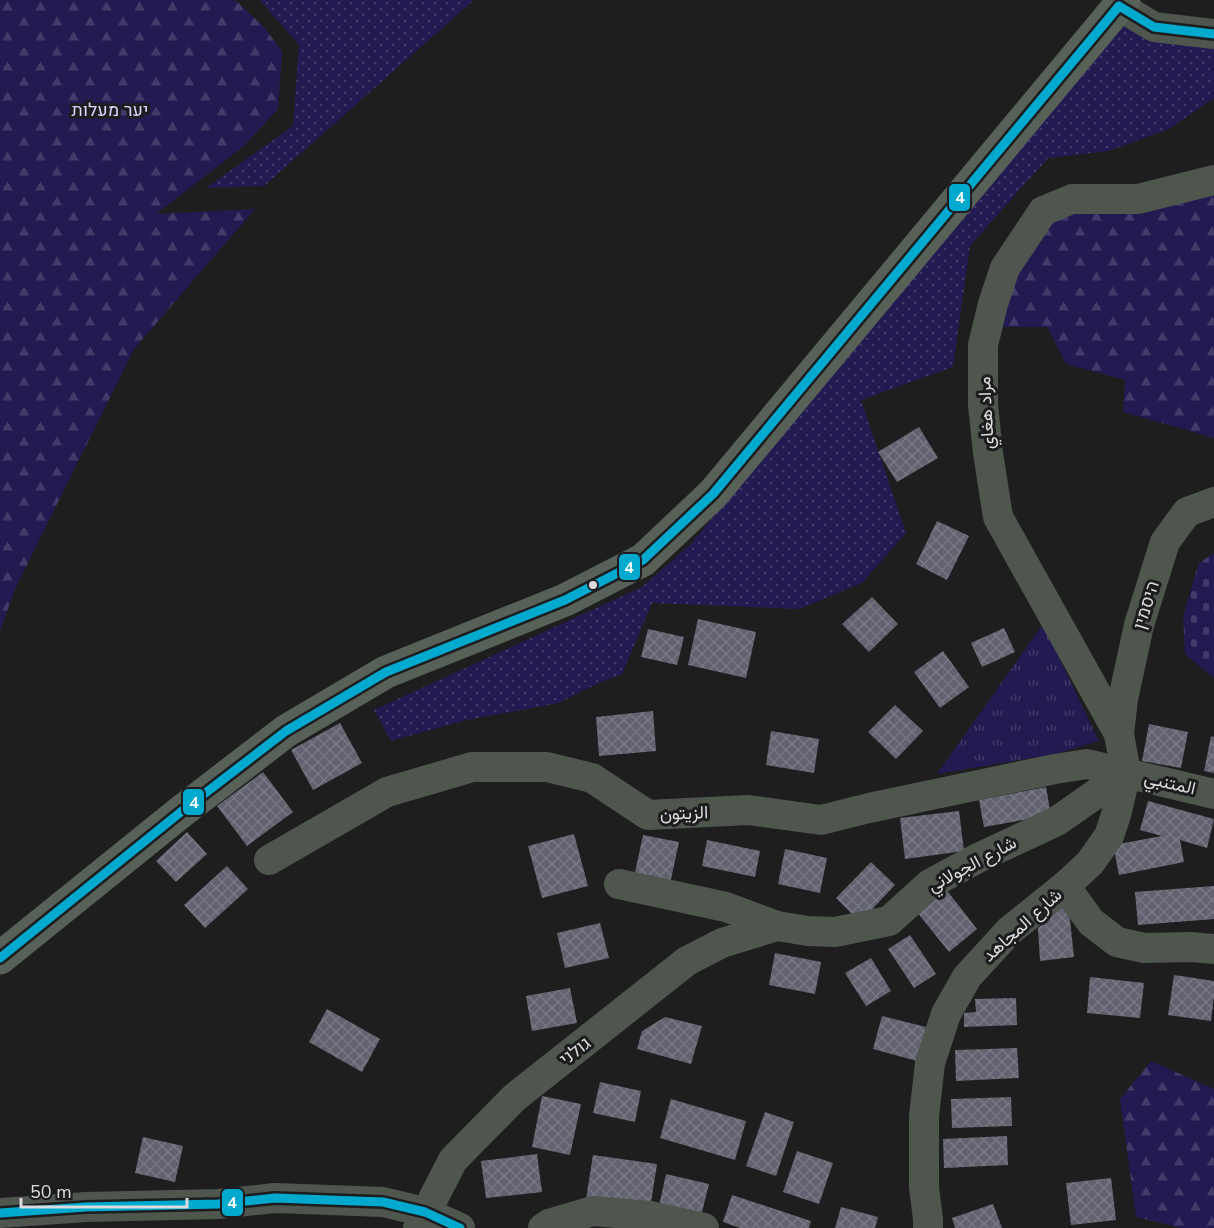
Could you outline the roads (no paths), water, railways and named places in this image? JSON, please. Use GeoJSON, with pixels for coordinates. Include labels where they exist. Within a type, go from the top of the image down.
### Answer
{"type":"FeatureCollection","features":[{"type":"Feature","properties":{"kind":"main road"},"geometry":{"type":"LineString","coordinates":[[0,957],[286,731],[386,672],[565,600],[643,560],[713,494],[1122,3]]}},
{"type":"Feature","properties":{"kind":"street"},"geometry":{"type":"LineString","coordinates":[[1122,3],[1154,27],[1214,34]]}},
{"type":"Feature","properties":{"kind":"street","name":"مراد هغاي"},"geometry":{"type":"LineString","coordinates":[[1126,773],[1119,734],[998,517],[983,405],[984,345],[993,304],[1005,268],[1043,211],[1072,199],[1138,199],[1214,180]]}},
{"type":"Feature","properties":{"kind":"street","name":"היסמין"},"geometry":{"type":"LineString","coordinates":[[1119,734],[1123,699],[1139,625],[1166,542],[1187,512],[1214,502]]}},
{"type":"Feature","properties":{"kind":"street","name":"الزيتون"},"geometry":{"type":"LineString","coordinates":[[269,860],[387,792],[471,767],[547,767],[592,778],[648,815],[748,810],[821,820],[869,808],[1087,764],[1126,773]]}},
{"type":"Feature","properties":{"kind":"street","name":"المتنبي"},"geometry":{"type":"LineString","coordinates":[[1126,773],[1214,794]]}},
{"type":"Feature","properties":{"kind":"street","name":"شارع المجاهد"},"geometry":{"type":"LineString","coordinates":[[928,1228],[924,1187],[924,1116],[930,1063],[946,1014],[967,977],[995,946],[1090,863],[1109,836],[1126,773]]}},
{"type":"Feature","properties":{"kind":"street","name":"شارع الجولاني"},"geometry":{"type":"LineString","coordinates":[[619,884],[726,907],[777,926],[835,933],[889,921],[930,884],[978,858],[1057,821],[1126,773]]}},
{"type":"Feature","properties":{"kind":"street"},"geometry":{"type":"LineString","coordinates":[[1065,886],[1091,922],[1118,942],[1144,948],[1191,946],[1214,949]]}},
{"type":"Feature","properties":{"kind":"street","name":"גולני"},"geometry":{"type":"LineString","coordinates":[[422,1220],[453,1161],[514,1098],[687,961],[722,943],[777,926]]}},
{"type":"Feature","properties":{"kind":"street"},"geometry":{"type":"LineString","coordinates":[[0,1213],[86,1206],[218,1204],[275,1198],[383,1202],[422,1220],[460,1228]]}},
{"type":"Feature","properties":{"kind":"street"},"geometry":{"type":"LineString","coordinates":[[543,1228],[549,1224],[593,1211],[650,1216],[704,1228]]}},
{"type":"Feature","properties":{"kind":"park label","name":"יער מעלות"},"geometry":{"type":"Point","coordinates":[110,110]}}]}
